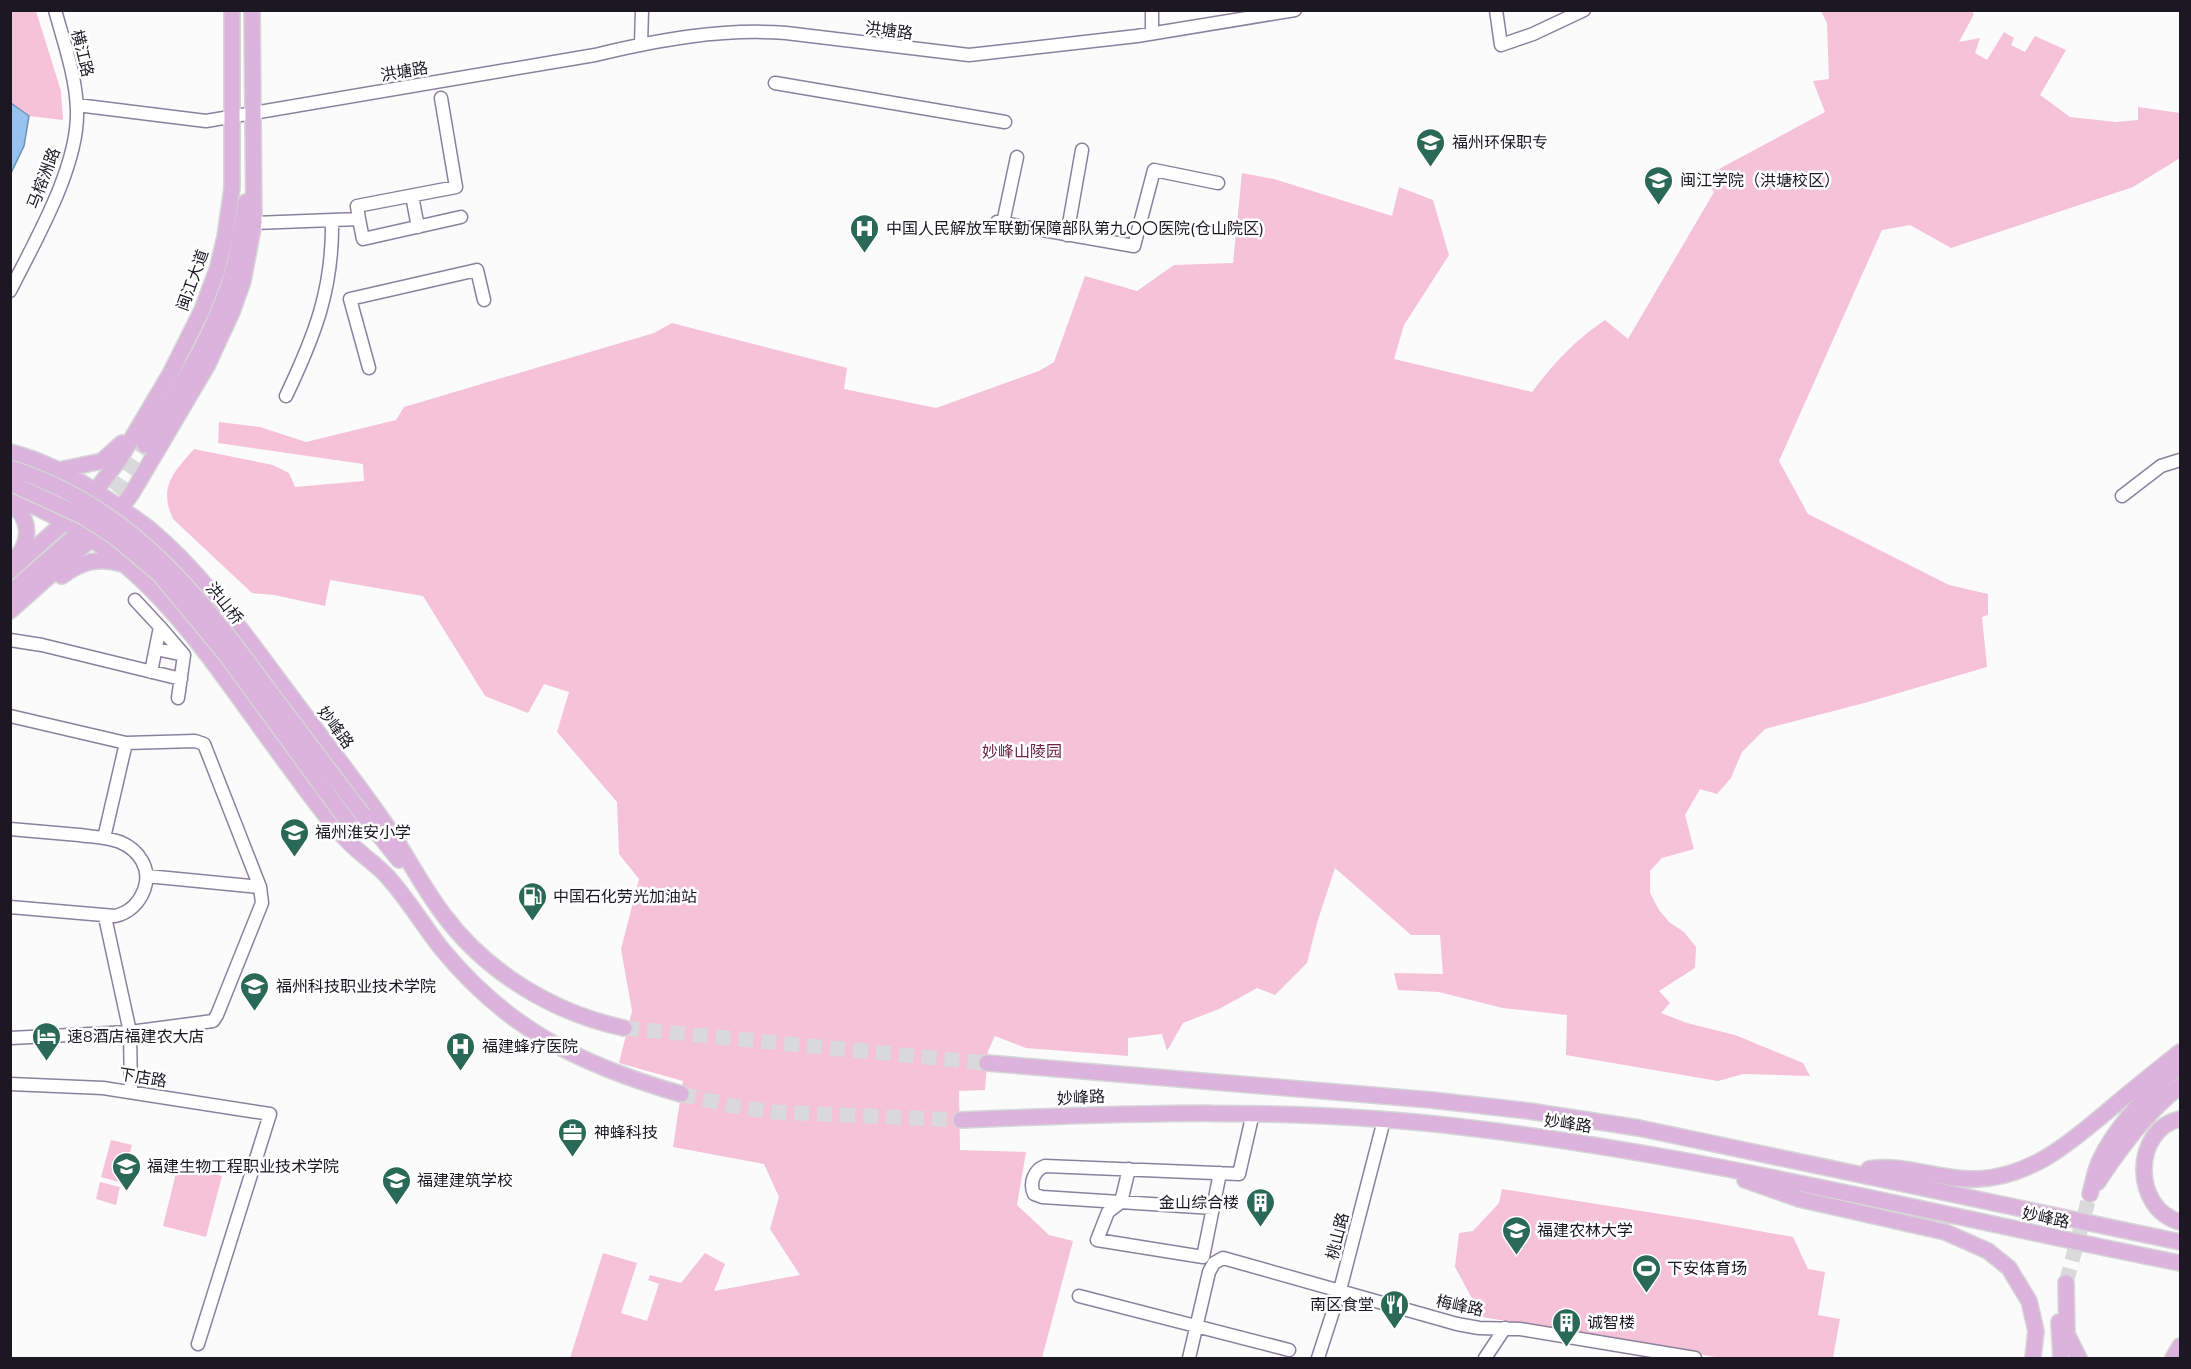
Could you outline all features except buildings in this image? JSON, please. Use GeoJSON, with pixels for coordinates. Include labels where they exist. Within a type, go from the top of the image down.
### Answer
{"type":"FeatureCollection","features":[{"type":"Feature","properties":{"kind":"main road","name":"闽江大道"},"geometry":{"type":"LineString","coordinates":[[69,531],[119,460],[170,374],[207,297],[223,247],[232,188],[232,10]]}},
{"type":"Feature","properties":{"kind":"main road"},"geometry":{"type":"LineString","coordinates":[[10,612],[121,509],[148,468],[218,343],[243,281],[254,223],[252,10]]}},
{"type":"Feature","properties":{"kind":"main road"},"geometry":{"type":"LineString","coordinates":[[232,188],[236,224],[223,286],[213,312],[142,444],[198,354],[221,308],[240,242],[254,161]]}},
{"type":"Feature","properties":{"kind":"main road"},"geometry":{"type":"LineString","coordinates":[[59,470],[96,464],[109,457],[146,413]]}},
{"type":"Feature","properties":{"kind":"main road","name":"妙峰路"},"geometry":{"type":"LineString","coordinates":[[10,452],[59,470],[96,492],[143,524],[204,583],[385,823],[443,914],[486,961],[546,1000],[575,1013],[624,1028]]}},
{"type":"Feature","properties":{"kind":"main road","name":"洪山桥"},"geometry":{"type":"LineString","coordinates":[[10,468],[51,484],[95,507],[125,528],[171,568],[223,628],[357,821]]}},
{"type":"Feature","properties":{"kind":"main road"},"geometry":{"type":"LineString","coordinates":[[10,483],[82,516],[115,537],[159,574],[357,821],[443,914]]}},
{"type":"Feature","properties":{"kind":"main road"},"geometry":{"type":"LineString","coordinates":[[10,496],[69,531],[92,538],[128,566],[162,598],[199,643],[337,828],[386,875],[455,963],[488,997],[522,1024],[586,1062],[681,1094]]}},
{"type":"Feature","properties":{"kind":"main road"},"geometry":{"type":"LineString","coordinates":[[10,504],[21,513],[27,527],[26,544],[22,552],[10,564]]}},
{"type":"Feature","properties":{"kind":"main road"},"geometry":{"type":"LineString","coordinates":[[10,571],[69,531]]}},
{"type":"Feature","properties":{"kind":"main road"},"geometry":{"type":"LineString","coordinates":[[10,586],[69,531]]}},
{"type":"Feature","properties":{"kind":"main road"},"geometry":{"type":"LineString","coordinates":[[10,593],[69,531]]}},
{"type":"Feature","properties":{"kind":"main road"},"geometry":{"type":"LineString","coordinates":[[10,612],[84,562],[103,560],[128,566]]}},
{"type":"Feature","properties":{"kind":"main road"},"geometry":{"type":"LineString","coordinates":[[357,821],[386,875]]}},
{"type":"Feature","properties":{"kind":"main road"},"geometry":{"type":"LineString","coordinates":[[1851,1171],[1894,1168],[1963,1179],[1995,1177],[2022,1170],[2043,1161],[2076,1138],[2181,1052]]}},
{"type":"Feature","properties":{"kind":"main road","name":"妙峰路"},"geometry":{"type":"LineString","coordinates":[[987,1063],[1431,1100],[1530,1111],[1639,1128],[2176,1241]]}},
{"type":"Feature","properties":{"kind":"main road"},"geometry":{"type":"LineString","coordinates":[[2177,1068],[2137,1108],[2113,1137],[2099,1163],[2090,1194],[2126,1141],[2157,1105],[2181,1086]]}},
{"type":"Feature","properties":{"kind":"main road","name":"妙峰路"},"geometry":{"type":"LineString","coordinates":[[961,1120],[1112,1113],[1253,1113],[1317,1115],[1460,1126],[1545,1137],[1713,1167],[2181,1263]]}},
{"type":"Feature","properties":{"kind":"main road"},"geometry":{"type":"LineString","coordinates":[[2181,1119],[2169,1121],[2155,1135],[2145,1158],[2144,1182],[2151,1201],[2174,1220],[2181,1222]]}},
{"type":"Feature","properties":{"kind":"main road"},"geometry":{"type":"LineString","coordinates":[[1713,1167],[1799,1199],[1945,1232],[1977,1245],[2000,1259],[2009,1268],[2029,1301],[2035,1320],[2034,1355]]}},
{"type":"Feature","properties":{"kind":"main road"},"geometry":{"type":"LineString","coordinates":[[2061,1359],[2058,1328],[2066,1283],[2067,1334],[2079,1359]]}},
{"type":"Feature","properties":{"kind":"main road"},"geometry":{"type":"LineString","coordinates":[[2173,1359],[2181,1346]]}},
{"type":"Feature","properties":{"kind":"street","name":"横江路"},"geometry":{"type":"LineString","coordinates":[[55,10],[70,65],[77,105]]}},
{"type":"Feature","properties":{"kind":"street"},"geometry":{"type":"LineString","coordinates":[[640,44],[642,10]]}},
{"type":"Feature","properties":{"kind":"street"},"geometry":{"type":"LineString","coordinates":[[1152,10],[1152,33]]}},
{"type":"Feature","properties":{"kind":"street","name":"洪塘路"},"geometry":{"type":"LineString","coordinates":[[77,105],[206,121],[595,55],[640,44],[719,34],[770,32],[969,55],[1152,33],[1295,10]]}},
{"type":"Feature","properties":{"kind":"street"},"geometry":{"type":"LineString","coordinates":[[1496,10],[1501,45],[1533,34],[1584,11]]}},
{"type":"Feature","properties":{"kind":"street"},"geometry":{"type":"LineString","coordinates":[[775,83],[1005,122]]}},
{"type":"Feature","properties":{"kind":"street"},"geometry":{"type":"LineString","coordinates":[[441,98],[456,187],[357,206],[359,219],[363,239],[461,217]]}},
{"type":"Feature","properties":{"kind":"street","name":"马榕洲路"},"geometry":{"type":"LineString","coordinates":[[10,291],[46,219],[68,163],[76,134],[77,105]]}},
{"type":"Feature","properties":{"kind":"street"},"geometry":{"type":"LineString","coordinates":[[1067,234],[1082,150]]}},
{"type":"Feature","properties":{"kind":"street"},"geometry":{"type":"LineString","coordinates":[[1017,157],[1000,222],[1134,246],[1154,170],[1218,183]]}},
{"type":"Feature","properties":{"kind":"street"},"geometry":{"type":"LineString","coordinates":[[412,196],[418,226]]}},
{"type":"Feature","properties":{"kind":"street"},"geometry":{"type":"LineString","coordinates":[[254,223],[359,219]]}},
{"type":"Feature","properties":{"kind":"street"},"geometry":{"type":"LineString","coordinates":[[286,396],[306,353],[324,300],[332,257],[332,221]]}},
{"type":"Feature","properties":{"kind":"street"},"geometry":{"type":"LineString","coordinates":[[369,368],[350,299],[477,270],[484,300]]}},
{"type":"Feature","properties":{"kind":"street"},"geometry":{"type":"LineString","coordinates":[[2122,496],[2161,466],[2181,460]]}},
{"type":"Feature","properties":{"kind":"street"},"geometry":{"type":"LineString","coordinates":[[135,600],[184,655],[178,698]]}},
{"type":"Feature","properties":{"kind":"street"},"geometry":{"type":"LineString","coordinates":[[152,672],[160,627]]}},
{"type":"Feature","properties":{"kind":"street"},"geometry":{"type":"LineString","coordinates":[[10,640],[42,645],[181,679]]}},
{"type":"Feature","properties":{"kind":"street"},"geometry":{"type":"LineString","coordinates":[[156,649],[184,655]]}},
{"type":"Feature","properties":{"kind":"street"},"geometry":{"type":"LineString","coordinates":[[10,716],[126,743],[195,741],[204,744],[260,888],[261,903],[218,1015],[213,1021],[130,1032],[10,1038]]}},
{"type":"Feature","properties":{"kind":"street"},"geometry":{"type":"LineString","coordinates":[[104,838],[126,743]]}},
{"type":"Feature","properties":{"kind":"street"},"geometry":{"type":"LineString","coordinates":[[10,829],[104,838],[122,843],[141,859],[147,876],[142,895],[130,910],[122,915],[105,917],[10,907]]}},
{"type":"Feature","properties":{"kind":"street"},"geometry":{"type":"LineString","coordinates":[[147,876],[260,888]]}},
{"type":"Feature","properties":{"kind":"street"},"geometry":{"type":"LineString","coordinates":[[105,917],[130,1032],[131,1092]]}},
{"type":"Feature","properties":{"kind":"street","name":"下店路"},"geometry":{"type":"LineString","coordinates":[[10,1084],[90,1087],[270,1114],[198,1344]]}},
{"type":"Feature","properties":{"kind":"street"},"geometry":{"type":"LineString","coordinates":[[1213,1208],[1042,1197],[1037,1196],[1032,1190],[1034,1178],[1040,1168],[1045,1166],[1239,1174],[1253,1113]]}},
{"type":"Feature","properties":{"kind":"street","name":"桃山路"},"geometry":{"type":"LineString","coordinates":[[1318,1359],[1340,1290],[1384,1120]]}},
{"type":"Feature","properties":{"kind":"street"},"geometry":{"type":"LineString","coordinates":[[1129,1169],[1121,1202],[1108,1212],[1097,1240],[1203,1257],[1220,1173]]}},
{"type":"Feature","properties":{"kind":"street","name":"梅峰路"},"geometry":{"type":"LineString","coordinates":[[1197,1326],[1209,1272],[1214,1263],[1222,1258],[1457,1324],[1534,1331],[1695,1359]]}},
{"type":"Feature","properties":{"kind":"street"},"geometry":{"type":"LineString","coordinates":[[1079,1296],[1289,1350]]}},
{"type":"Feature","properties":{"kind":"street"},"geometry":{"type":"LineString","coordinates":[[1189,1359],[1197,1326]]}},
{"type":"Feature","properties":{"kind":"street"},"geometry":{"type":"LineString","coordinates":[[1485,1359],[1505,1329]]}},
{"type":"Feature","properties":{"kind":"green space"},"geometry":{"type":"Polygon","coordinates":[[[10,11],[36,11],[61,91],[63,120],[29,116],[11,103],[10,11]]]}},
{"type":"Feature","properties":{"kind":"green space","name":"妙峰山陵园"},"geometry":{"type":"Polygon","coordinates":[[[1821,11],[1971,11],[1974,14],[1959,42],[1980,38],[1975,53],[1987,60],[2004,32],[2014,38],[2011,45],[2025,52],[2035,36],[2066,50],[2040,95],[2070,117],[2116,122],[2138,120],[2138,107],[2180,113],[2180,158],[2133,187],[1951,248],[1910,225],[1882,230],[1779,461],[1808,514],[1949,585],[1988,594],[1988,615],[1982,617],[1987,667],[1765,729],[1742,752],[1731,778],[1717,794],[1700,789],[1685,815],[1694,849],[1662,858],[1650,871],[1650,893],[1659,910],[1669,922],[1684,932],[1696,947],[1695,968],[1659,991],[1670,1003],[1661,1013],[1687,1023],[1735,1035],[1803,1063],[1810,1076],[1743,1074],[1718,1081],[1566,1055],[1567,1015],[1503,1008],[1439,992],[1398,990],[1394,973],[1443,974],[1440,935],[1411,935],[1335,868],[1307,963],[1275,995],[1257,988],[1219,1009],[1183,1023],[1167,1051],[1162,1034],[1128,1038],[1128,1056],[1026,1048],[995,1036],[988,1051],[985,1090],[959,1091],[960,1150],[1026,1152],[1017,1205],[1049,1235],[1073,1241],[1042,1358],[570,1358],[603,1253],[637,1263],[621,1313],[647,1321],[659,1284],[648,1280],[650,1275],[681,1283],[705,1253],[725,1264],[714,1291],[800,1275],[770,1229],[779,1197],[764,1164],[673,1147],[683,1081],[619,1063],[632,1011],[621,949],[639,879],[619,854],[617,802],[557,732],[569,692],[544,684],[528,713],[485,696],[423,596],[330,580],[325,606],[274,595],[252,593],[173,519],[167,498],[168,489],[170,481],[187,457],[194,449],[273,465],[289,473],[295,487],[364,481],[363,464],[218,443],[219,422],[260,427],[306,442],[396,420],[404,407],[654,333],[672,323],[847,368],[844,389],[936,408],[1039,371],[1054,362],[1085,276],[1137,291],[1174,265],[1233,263],[1242,173],[1274,179],[1392,216],[1399,187],[1433,200],[1449,255],[1404,325],[1394,359],[1532,392],[1565,353],[1605,320],[1628,339],[1714,192],[1704,177],[1825,112],[1813,81],[1829,79],[1827,23],[1821,11]]]}},
{"type":"Feature","properties":{"kind":"green space"},"geometry":{"type":"Polygon","coordinates":[[[111,1140],[132,1145],[122,1183],[101,1177],[111,1140]]]}},
{"type":"Feature","properties":{"kind":"green space"},"geometry":{"type":"Polygon","coordinates":[[[178,1165],[222,1176],[206,1237],[163,1226],[178,1165]]]}},
{"type":"Feature","properties":{"kind":"green space"},"geometry":{"type":"Polygon","coordinates":[[[100,1182],[120,1187],[116,1205],[96,1199],[100,1182]]]}},
{"type":"Feature","properties":{"kind":"green space","name":"下安体育场"},"geometry":{"type":"Polygon","coordinates":[[[1502,1189],[1793,1237],[1808,1269],[1825,1272],[1818,1315],[1840,1319],[1833,1358],[1721,1358],[1482,1317],[1455,1267],[1459,1233],[1473,1231],[1499,1203],[1502,1189]]]}},
{"type":"Feature","properties":{"kind":"water"},"geometry":{"type":"Polygon","coordinates":[[[11,103],[29,116],[24,146],[11,173],[11,103]]]}},
{"type":"Feature","properties":{"kind":"tunnel"},"geometry":{"type":"LineString","coordinates":[[98,508],[120,483],[145,445]]}},
{"type":"Feature","properties":{"kind":"tunnel"},"geometry":{"type":"LineString","coordinates":[[624,1028],[987,1063]]}},
{"type":"Feature","properties":{"kind":"tunnel"},"geometry":{"type":"LineString","coordinates":[[681,1094],[733,1106],[774,1112],[961,1120]]}},
{"type":"Feature","properties":{"kind":"tunnel"},"geometry":{"type":"LineString","coordinates":[[2066,1283],[2090,1194]]}},
{"type":"Feature","properties":{"kind":"place","name":"福州环保职专"},"geometry":{"type":"Point","coordinates":[1431,168]}},
{"type":"Feature","properties":{"kind":"place","name":"闽江学院（洪塘校区）"},"geometry":{"type":"Point","coordinates":[1659,206]}},
{"type":"Feature","properties":{"kind":"place","name":"中国人民解放军联勤保障部队第九〇〇医院(仓山院区)"},"geometry":{"type":"Point","coordinates":[865,254]}},
{"type":"Feature","properties":{"kind":"place","name":"福州淮安小学"},"geometry":{"type":"Point","coordinates":[294,858]}},
{"type":"Feature","properties":{"kind":"place","name":"中国石化劳光加油站"},"geometry":{"type":"Point","coordinates":[532,922]}},
{"type":"Feature","properties":{"kind":"place","name":"福州科技职业技术学院"},"geometry":{"type":"Point","coordinates":[255,1012]}},
{"type":"Feature","properties":{"kind":"place","name":"速8酒店福建农大店"},"geometry":{"type":"Point","coordinates":[46,1062]}},
{"type":"Feature","properties":{"kind":"place","name":"福建蜂疗医院"},"geometry":{"type":"Point","coordinates":[461,1072]}},
{"type":"Feature","properties":{"kind":"place","name":"神蜂科技"},"geometry":{"type":"Point","coordinates":[573,1158]}},
{"type":"Feature","properties":{"kind":"place","name":"福建生物工程职业技术学院"},"geometry":{"type":"Point","coordinates":[126,1192]}},
{"type":"Feature","properties":{"kind":"place","name":"福建建筑学校"},"geometry":{"type":"Point","coordinates":[396,1206]}},
{"type":"Feature","properties":{"kind":"place","name":"金山综合楼"},"geometry":{"type":"Point","coordinates":[1260,1228]}},
{"type":"Feature","properties":{"kind":"place","name":"福建农林大学"},"geometry":{"type":"Point","coordinates":[1516,1256]}},
{"type":"Feature","properties":{"kind":"place","name":"下安体育场"},"geometry":{"type":"Point","coordinates":[1646,1294]}},
{"type":"Feature","properties":{"kind":"place","name":"南区食堂"},"geometry":{"type":"Point","coordinates":[1395,1330]}},
{"type":"Feature","properties":{"kind":"place","name":"诚智楼"},"geometry":{"type":"Point","coordinates":[1566,1348]}}]}
